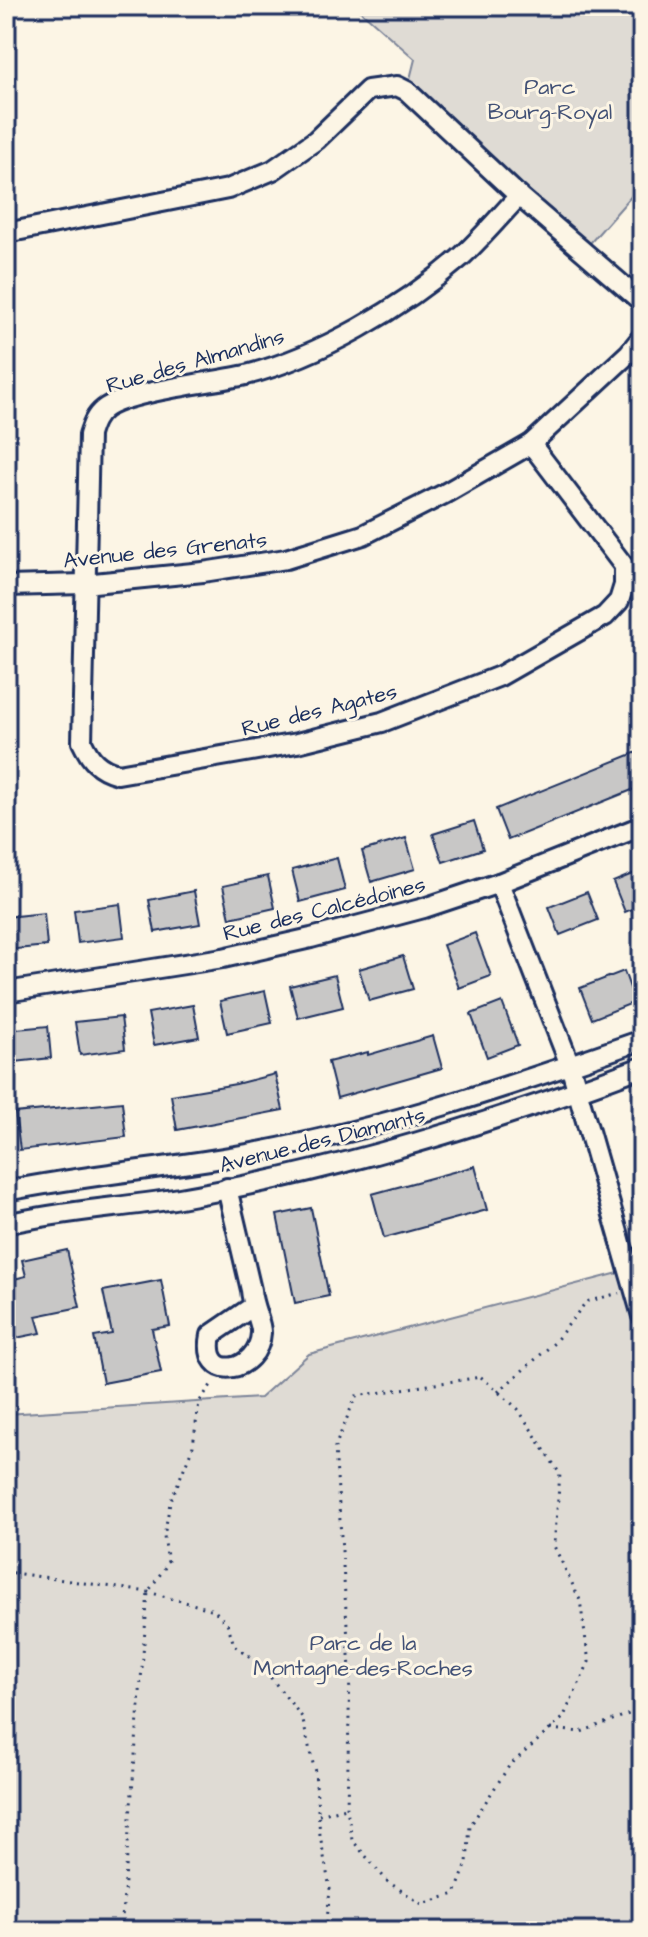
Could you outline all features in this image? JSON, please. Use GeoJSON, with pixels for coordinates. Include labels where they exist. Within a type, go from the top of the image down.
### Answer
{"type":"FeatureCollection","features":[{"type":"Feature","properties":{"kind":"street"},"geometry":{"type":"LineString","coordinates":[[6,233],[228,189],[273,170],[316,140],[368,90],[397,86],[407,91],[519,196],[642,302]]}},
{"type":"Feature","properties":{"kind":"street","name":"Rue des Almandins"},"geometry":{"type":"LineString","coordinates":[[84,584],[89,435],[94,420],[105,408],[124,400],[249,374],[324,346],[397,305],[460,258],[519,196]]}},
{"type":"Feature","properties":{"kind":"street","name":"Avenue des Grenats"},"geometry":{"type":"LineString","coordinates":[[6,586],[84,584],[203,572],[286,559],[363,535],[531,444],[642,337]]}},
{"type":"Feature","properties":{"kind":"street","name":"Rue des Agates"},"geometry":{"type":"LineString","coordinates":[[84,584],[82,742],[96,765],[107,771],[118,774],[297,743],[382,722],[500,676],[605,616],[619,601],[624,585],[624,566],[531,444]]}},
{"type":"Feature","properties":{"kind":"street","name":"Rue des Calcédoines"},"geometry":{"type":"LineString","coordinates":[[6,992],[223,958],[424,908],[499,883],[642,826]]}},
{"type":"Feature","properties":{"kind":"street"},"geometry":{"type":"LineString","coordinates":[[499,883],[570,1065],[642,1316]]}},
{"type":"Feature","properties":{"kind":"street","name":"Avenue des Diamants"},"geometry":{"type":"LineString","coordinates":[[6,1191],[213,1160],[345,1133],[435,1109],[642,1040]]}},
{"type":"Feature","properties":{"kind":"street","name":"Avenue des Diamants"},"geometry":{"type":"LineString","coordinates":[[6,1224],[41,1216],[174,1199],[355,1161],[578,1091],[642,1067]]}},
{"type":"Feature","properties":{"kind":"street"},"geometry":{"type":"LineString","coordinates":[[227,1188],[251,1290],[252,1307],[262,1329],[259,1345],[240,1366],[230,1370],[220,1367],[211,1358],[211,1335],[252,1307]]}},
{"type":"Feature","properties":{"kind":"path"},"geometry":{"type":"LineString","coordinates":[[498,1392],[554,1343],[586,1302],[635,1289]]}},
{"type":"Feature","properties":{"kind":"path"},"geometry":{"type":"LineString","coordinates":[[121,1931],[148,1592],[168,1563],[164,1536],[170,1503],[193,1446],[199,1402],[212,1386],[220,1367]]}},
{"type":"Feature","properties":{"kind":"path"},"geometry":{"type":"LineString","coordinates":[[481,1377],[498,1392],[518,1409],[560,1474],[554,1546],[580,1600],[589,1662],[563,1718],[509,1766],[470,1826],[467,1863],[455,1894],[422,1904],[388,1882],[352,1840],[347,1808],[350,1669],[335,1447],[356,1396],[481,1377]]}},
{"type":"Feature","properties":{"kind":"path"},"geometry":{"type":"LineString","coordinates":[[6,1568],[14,1573],[148,1592],[214,1610],[228,1625],[234,1645],[260,1664],[302,1717],[315,1772],[330,1889],[326,1931]]}},
{"type":"Feature","properties":{"kind":"path"},"geometry":{"type":"LineString","coordinates":[[550,1729],[581,1732],[642,1709]]}},
{"type":"Feature","properties":{"kind":"path"},"geometry":{"type":"LineString","coordinates":[[319,1815],[347,1808]]}},
{"type":"Feature","properties":{"kind":"green space","name":"Parc Bourg-Royal"},"geometry":{"type":"Polygon","coordinates":[[[355,6],[642,6],[642,184],[584,250],[407,91],[415,59],[355,6]]]}},
{"type":"Feature","properties":{"kind":"green space","name":"Parc de la Montagne-des-Roches"},"geometry":{"type":"Polygon","coordinates":[[[630,1270],[642,1316],[642,1931],[6,1931],[6,1414],[260,1398],[309,1354],[630,1270]]]}},
{"type":"Feature","properties":{"kind":"building"},"geometry":{"type":"Polygon","coordinates":[[[642,750],[642,786],[508,840],[496,809],[642,750]]]}},
{"type":"Feature","properties":{"kind":"building"},"geometry":{"type":"Polygon","coordinates":[[[474,821],[483,849],[443,862],[433,834],[474,821]]]}},
{"type":"Feature","properties":{"kind":"building"},"geometry":{"type":"Polygon","coordinates":[[[406,838],[415,869],[371,882],[362,851],[406,838]]]}},
{"type":"Feature","properties":{"kind":"building"},"geometry":{"type":"Polygon","coordinates":[[[337,858],[345,890],[300,902],[292,870],[337,858]]]}},
{"type":"Feature","properties":{"kind":"building"},"geometry":{"type":"Polygon","coordinates":[[[642,870],[642,905],[625,912],[613,882],[642,870]]]}},
{"type":"Feature","properties":{"kind":"building"},"geometry":{"type":"Polygon","coordinates":[[[268,876],[275,908],[230,918],[223,886],[268,876]]]}},
{"type":"Feature","properties":{"kind":"building"},"geometry":{"type":"Polygon","coordinates":[[[194,891],[200,924],[155,932],[149,900],[194,891]]]}},
{"type":"Feature","properties":{"kind":"building"},"geometry":{"type":"Polygon","coordinates":[[[587,892],[598,920],[560,935],[549,907],[587,892]]]}},
{"type":"Feature","properties":{"kind":"building"},"geometry":{"type":"Polygon","coordinates":[[[120,904],[124,937],[78,943],[74,910],[120,904]]]}},
{"type":"Feature","properties":{"kind":"building"},"geometry":{"type":"Polygon","coordinates":[[[44,913],[47,946],[6,950],[6,917],[44,913]]]}},
{"type":"Feature","properties":{"kind":"building"},"geometry":{"type":"Polygon","coordinates":[[[475,933],[491,976],[459,988],[443,945],[475,933]]]}},
{"type":"Feature","properties":{"kind":"building"},"geometry":{"type":"Polygon","coordinates":[[[403,956],[413,989],[369,1001],[359,969],[403,956]]]}},
{"type":"Feature","properties":{"kind":"building"},"geometry":{"type":"Polygon","coordinates":[[[624,971],[635,1002],[592,1019],[580,988],[624,971]]]}},
{"type":"Feature","properties":{"kind":"building"},"geometry":{"type":"Polygon","coordinates":[[[335,975],[343,1007],[298,1018],[290,986],[335,975]]]}},
{"type":"Feature","properties":{"kind":"building"},"geometry":{"type":"Polygon","coordinates":[[[265,991],[272,1023],[227,1033],[220,1001],[265,991]]]}},
{"type":"Feature","properties":{"kind":"building"},"geometry":{"type":"Polygon","coordinates":[[[502,1002],[518,1045],[487,1057],[471,1014],[502,1002]]]}},
{"type":"Feature","properties":{"kind":"building"},"geometry":{"type":"Polygon","coordinates":[[[193,1005],[199,1037],[154,1045],[148,1013],[193,1005]]]}},
{"type":"Feature","properties":{"kind":"building"},"geometry":{"type":"Polygon","coordinates":[[[121,1017],[125,1049],[80,1055],[75,1022],[121,1017]]]}},
{"type":"Feature","properties":{"kind":"building"},"geometry":{"type":"Polygon","coordinates":[[[48,1026],[51,1058],[6,1063],[6,1030],[48,1026]]]}},
{"type":"Feature","properties":{"kind":"building"},"geometry":{"type":"Polygon","coordinates":[[[433,1036],[442,1068],[337,1098],[328,1062],[368,1052],[368,1055],[433,1036]]]}},
{"type":"Feature","properties":{"kind":"building"},"geometry":{"type":"Polygon","coordinates":[[[275,1074],[283,1110],[177,1130],[171,1095],[275,1074]]]}},
{"type":"Feature","properties":{"kind":"building"},"geometry":{"type":"Polygon","coordinates":[[[122,1102],[126,1137],[20,1150],[15,1113],[122,1102]]]}},
{"type":"Feature","properties":{"kind":"building"},"geometry":{"type":"Polygon","coordinates":[[[475,1166],[487,1210],[384,1238],[372,1194],[475,1166]]]}},
{"type":"Feature","properties":{"kind":"building"},"geometry":{"type":"Polygon","coordinates":[[[311,1208],[329,1296],[295,1303],[277,1215],[311,1208]]]}},
{"type":"Feature","properties":{"kind":"building"},"geometry":{"type":"Polygon","coordinates":[[[67,1250],[80,1307],[36,1316],[41,1333],[6,1340],[6,1281],[26,1276],[22,1260],[67,1250]]]}},
{"type":"Feature","properties":{"kind":"building"},"geometry":{"type":"Polygon","coordinates":[[[161,1280],[170,1326],[152,1329],[161,1372],[103,1383],[94,1337],[112,1334],[103,1291],[161,1280]]]}}]}
